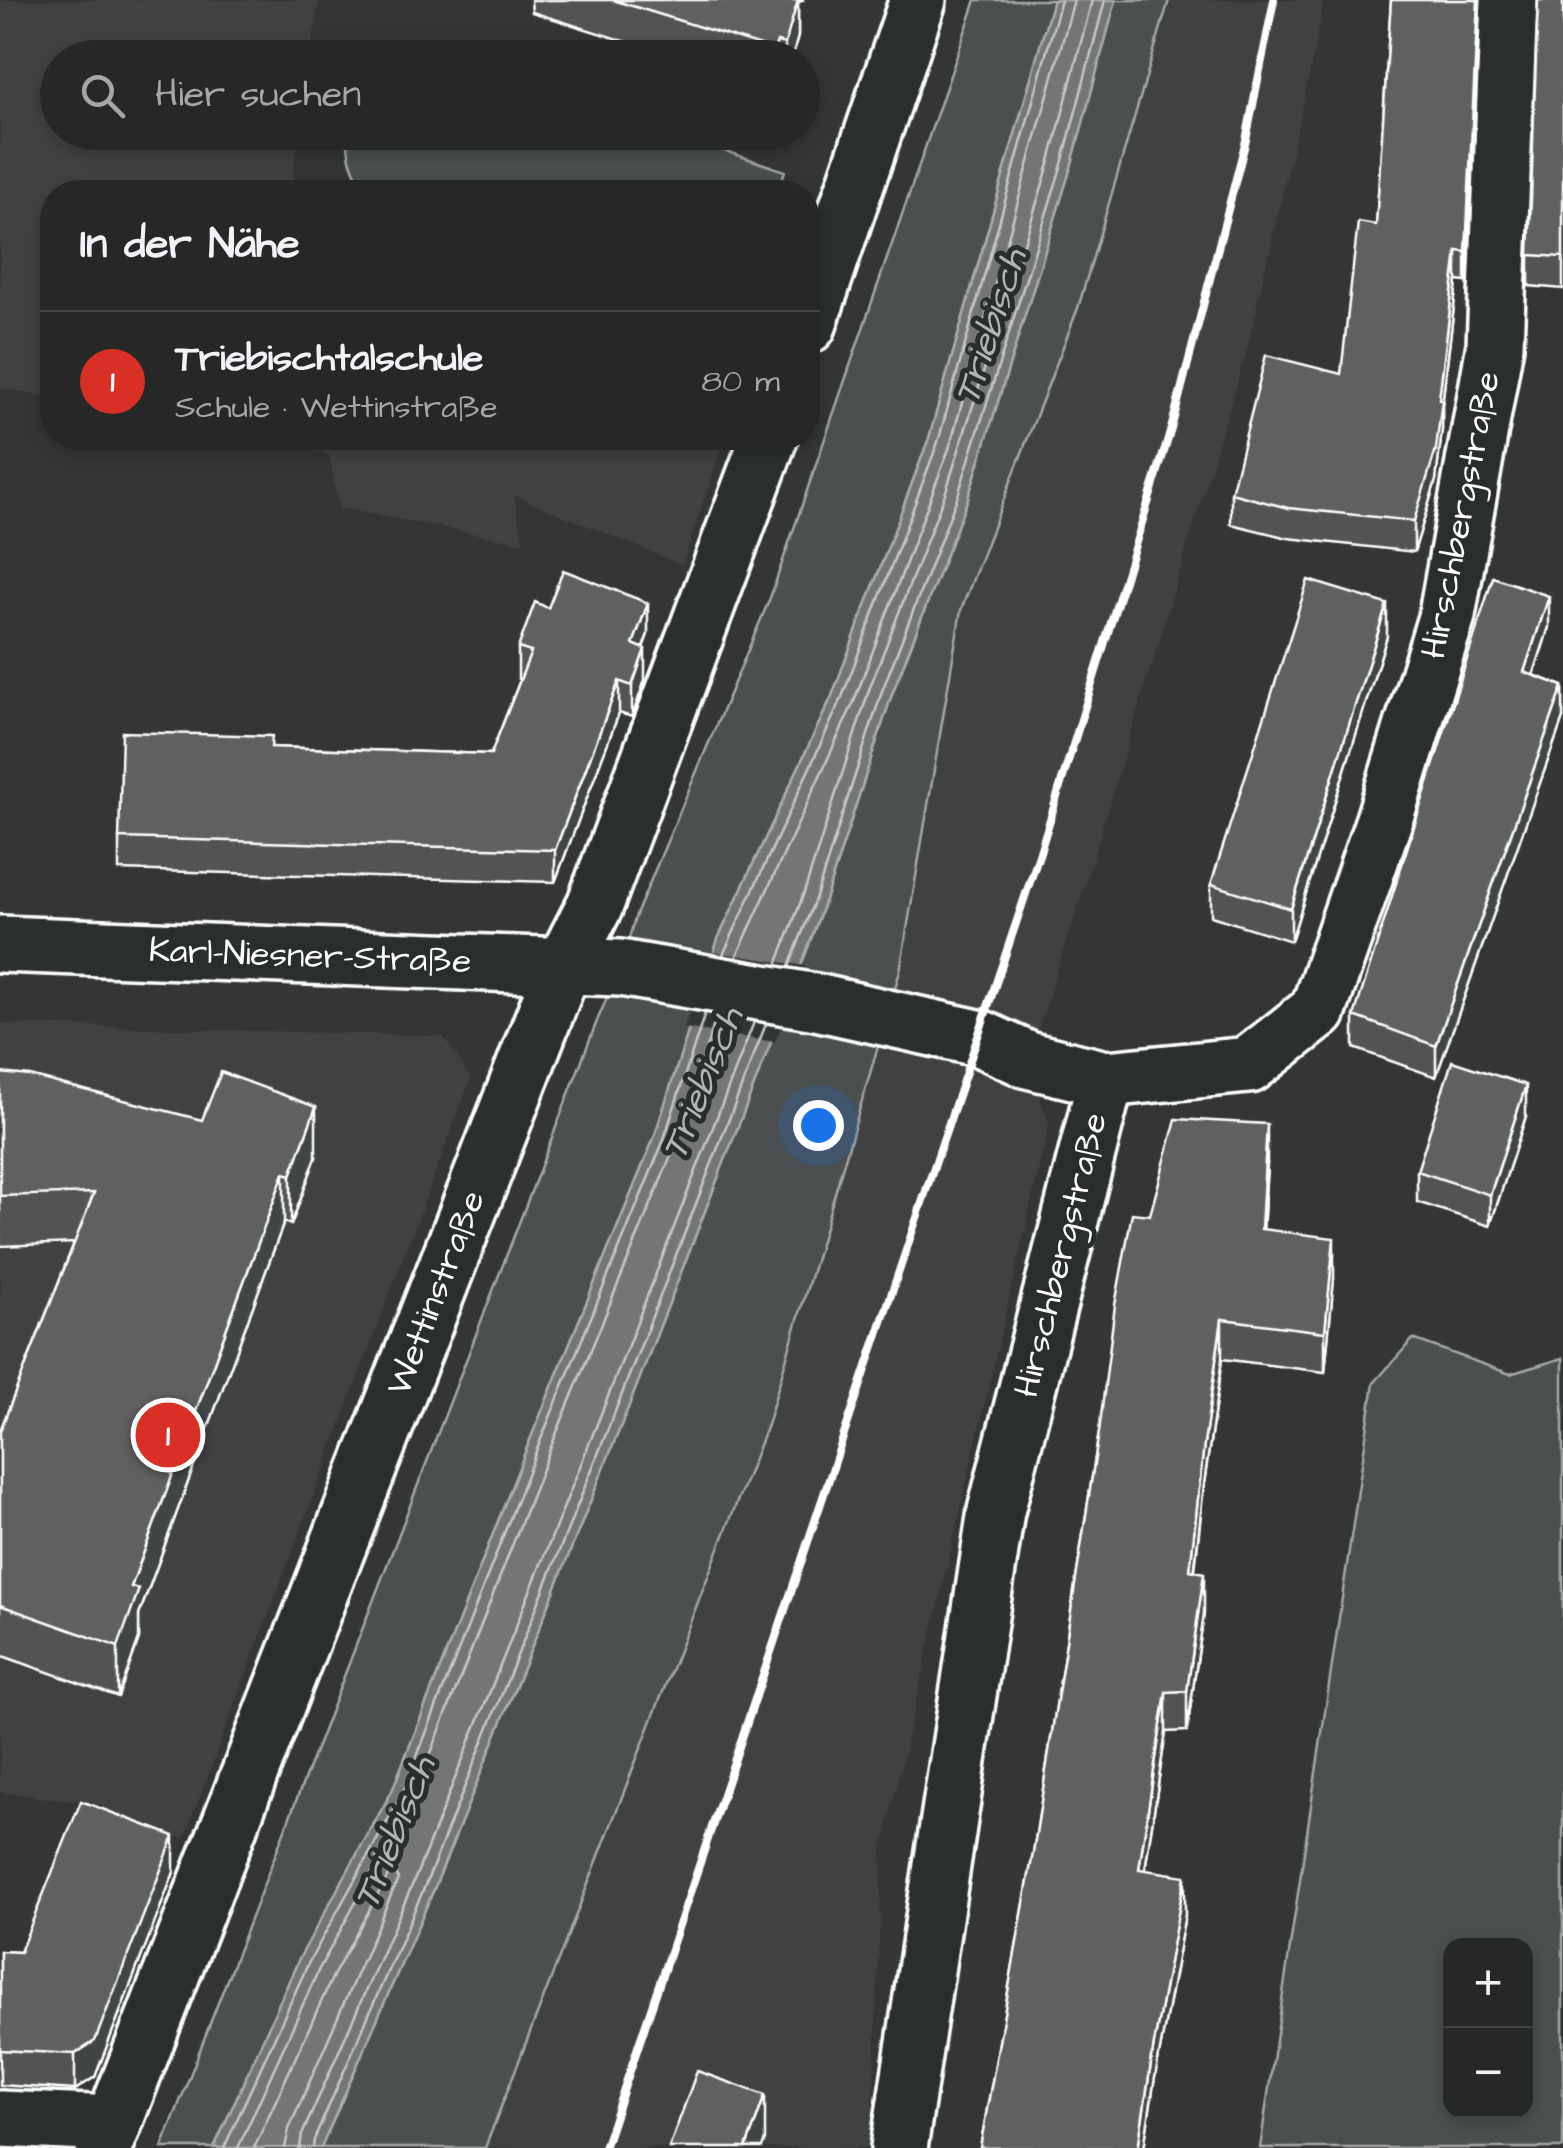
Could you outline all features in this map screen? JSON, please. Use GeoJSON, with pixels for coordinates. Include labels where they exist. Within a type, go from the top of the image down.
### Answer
{"type":"FeatureCollection","features":[{"type":"Feature","properties":{"kind":"street"},"geometry":{"type":"LineString","coordinates":[[820,290],[918,0]]}},
{"type":"Feature","properties":{"kind":"street","name":"Hirschbergstraße"},"geometry":{"type":"LineString","coordinates":[[898,2148],[996,1511],[1106,1079],[1249,1065],[1318,1010],[1384,820],[1447,615],[1496,345],[1509,0]]}},
{"type":"Feature","properties":{"kind":"street","name":"Wettinstraße"},"geometry":{"type":"LineString","coordinates":[[108,2136],[564,965],[595,904],[765,450]]}},
{"type":"Feature","properties":{"kind":"street","name":"Karl-Niesner-Straße"},"geometry":{"type":"LineString","coordinates":[[0,944],[620,968],[816,1002],[982,1040],[1028,1060],[1106,1079]]}},
{"type":"Feature","properties":{"kind":"street"},"geometry":{"type":"LineString","coordinates":[[0,2119],[108,2136]]}},
{"type":"Feature","properties":{"kind":"shaded area"},"geometry":{"type":"Polygon","coordinates":[[[0,0],[319,0],[313,40],[40,40],[40,150],[296,150],[292,180],[40,180],[40,395],[0,388],[0,0]]]}},
{"type":"Feature","properties":{"kind":"shaded area"},"geometry":{"type":"Polygon","coordinates":[[[976,0],[1053,0],[929,438],[832,696],[718,939],[654,1138],[392,1791],[299,1959],[214,2148],[162,2148],[620,968],[636,915],[770,598],[976,0]]]}},
{"type":"Feature","properties":{"kind":"shaded area"},"geometry":{"type":"Polygon","coordinates":[[[1116,0],[1169,0],[1078,308],[961,610],[900,971],[767,1425],[485,2148],[321,2148],[434,1889],[807,950],[892,694],[968,498],[1071,167],[1116,0]]]}},
{"type":"Feature","properties":{"kind":"shaded area"},"geometry":{"type":"Polygon","coordinates":[[[1169,0],[1324,0],[1246,353],[1028,1060],[1049,1125],[882,1849],[872,2148],[485,2148],[900,971],[961,610],[1078,308],[1169,0]]]}},
{"type":"Feature","properties":{"kind":"shaded area"},"geometry":{"type":"Polygon","coordinates":[[[349,150],[722,150],[785,171],[782,180],[360,180],[349,150]]]}},
{"type":"Feature","properties":{"kind":"shaded area"},"geometry":{"type":"Polygon","coordinates":[[[312,450],[721,450],[682,565],[514,495],[523,543],[339,508],[329,455],[312,450]]]}},
{"type":"Feature","properties":{"kind":"shaded area"},"geometry":{"type":"Polygon","coordinates":[[[0,1024],[443,1036],[471,1078],[184,1839],[96,1804],[0,1792],[0,1024]]]}},
{"type":"Feature","properties":{"kind":"shaded area"},"geometry":{"type":"Polygon","coordinates":[[[1413,1339],[1510,1374],[1563,1358],[1563,2148],[1260,2148],[1374,1383],[1413,1339]]]}},
{"type":"Feature","properties":{"kind":"water","name":"Triebisch"},"geometry":{"type":"Polygon","coordinates":[[[1053,0],[1116,0],[1071,167],[968,498],[892,694],[807,950],[434,1889],[321,2148],[214,2148],[299,1959],[392,1791],[654,1138],[718,939],[832,696],[929,438],[1053,0]]]}},
{"type":"Feature","properties":{"kind":"pier"},"geometry":{"type":"Polygon","coordinates":[[[709,951],[806,966],[775,1042],[684,1028],[709,951]]]}},
{"type":"Feature","properties":{"kind":"building"},"geometry":{"type":"Polygon","coordinates":[[[613,0],[798,0],[786,40],[742,40],[613,0]]]}},
{"type":"Feature","properties":{"kind":"building"},"geometry":{"type":"Polygon","coordinates":[[[1391,0],[1478,0],[1466,252],[1457,251],[1436,449],[1414,521],[1288,508],[1231,493],[1266,355],[1341,374],[1358,222],[1376,225],[1391,0]]]}},
{"type":"Feature","properties":{"kind":"building"},"geometry":{"type":"Polygon","coordinates":[[[1538,0],[1563,0],[1563,257],[1529,255],[1538,0]]]}},
{"type":"Feature","properties":{"kind":"building"},"geometry":{"type":"Polygon","coordinates":[[[563,570],[648,603],[633,644],[645,649],[632,686],[619,681],[555,850],[119,838],[122,732],[272,736],[271,747],[491,754],[531,652],[518,648],[535,602],[548,608],[563,570]]]}},
{"type":"Feature","properties":{"kind":"building"},"geometry":{"type":"Polygon","coordinates":[[[1493,577],[1549,596],[1524,672],[1563,686],[1436,1046],[1354,1016],[1493,577]]]}},
{"type":"Feature","properties":{"kind":"building"},"geometry":{"type":"Polygon","coordinates":[[[1308,580],[1387,604],[1291,909],[1211,884],[1308,580]]]}},
{"type":"Feature","properties":{"kind":"building"},"geometry":{"type":"Polygon","coordinates":[[[1452,1061],[1526,1085],[1490,1195],[1417,1171],[1452,1061]]]}},
{"type":"Feature","properties":{"kind":"building"},"geometry":{"type":"Polygon","coordinates":[[[221,1072],[316,1107],[291,1175],[284,1173],[131,1587],[139,1589],[118,1647],[0,1605],[0,1431],[94,1193],[0,1196],[0,1073],[30,1076],[202,1120],[221,1072]]]}},
{"type":"Feature","properties":{"kind":"building"},"geometry":{"type":"Polygon","coordinates":[[[1176,1119],[1267,1124],[1261,1229],[1334,1238],[1325,1332],[1222,1319],[1190,1570],[1204,1573],[1187,1691],[1166,1692],[1139,1869],[1185,1876],[1138,2148],[980,2148],[1033,1853],[1132,1213],[1150,1215],[1176,1119]]]}},
{"type":"Feature","properties":{"kind":"building"},"geometry":{"type":"Polygon","coordinates":[[[81,1801],[174,1836],[95,2041],[75,2054],[0,2050],[0,1951],[20,1952],[81,1801]]]}},
{"type":"Feature","properties":{"kind":"building"},"geometry":{"type":"Polygon","coordinates":[[[697,2071],[765,2095],[746,2148],[669,2148],[697,2071]]]}},
{"type":"Feature","properties":{"kind":"railway"},"geometry":{"type":"LineString","coordinates":[[604,2148],[1039,855],[1171,429],[1246,140],[1274,0]]}},
{"type":"Feature","properties":{"kind":"place","name":"Triebischtalschule"},"geometry":{"type":"Point","coordinates":[168,1435]}}]}
